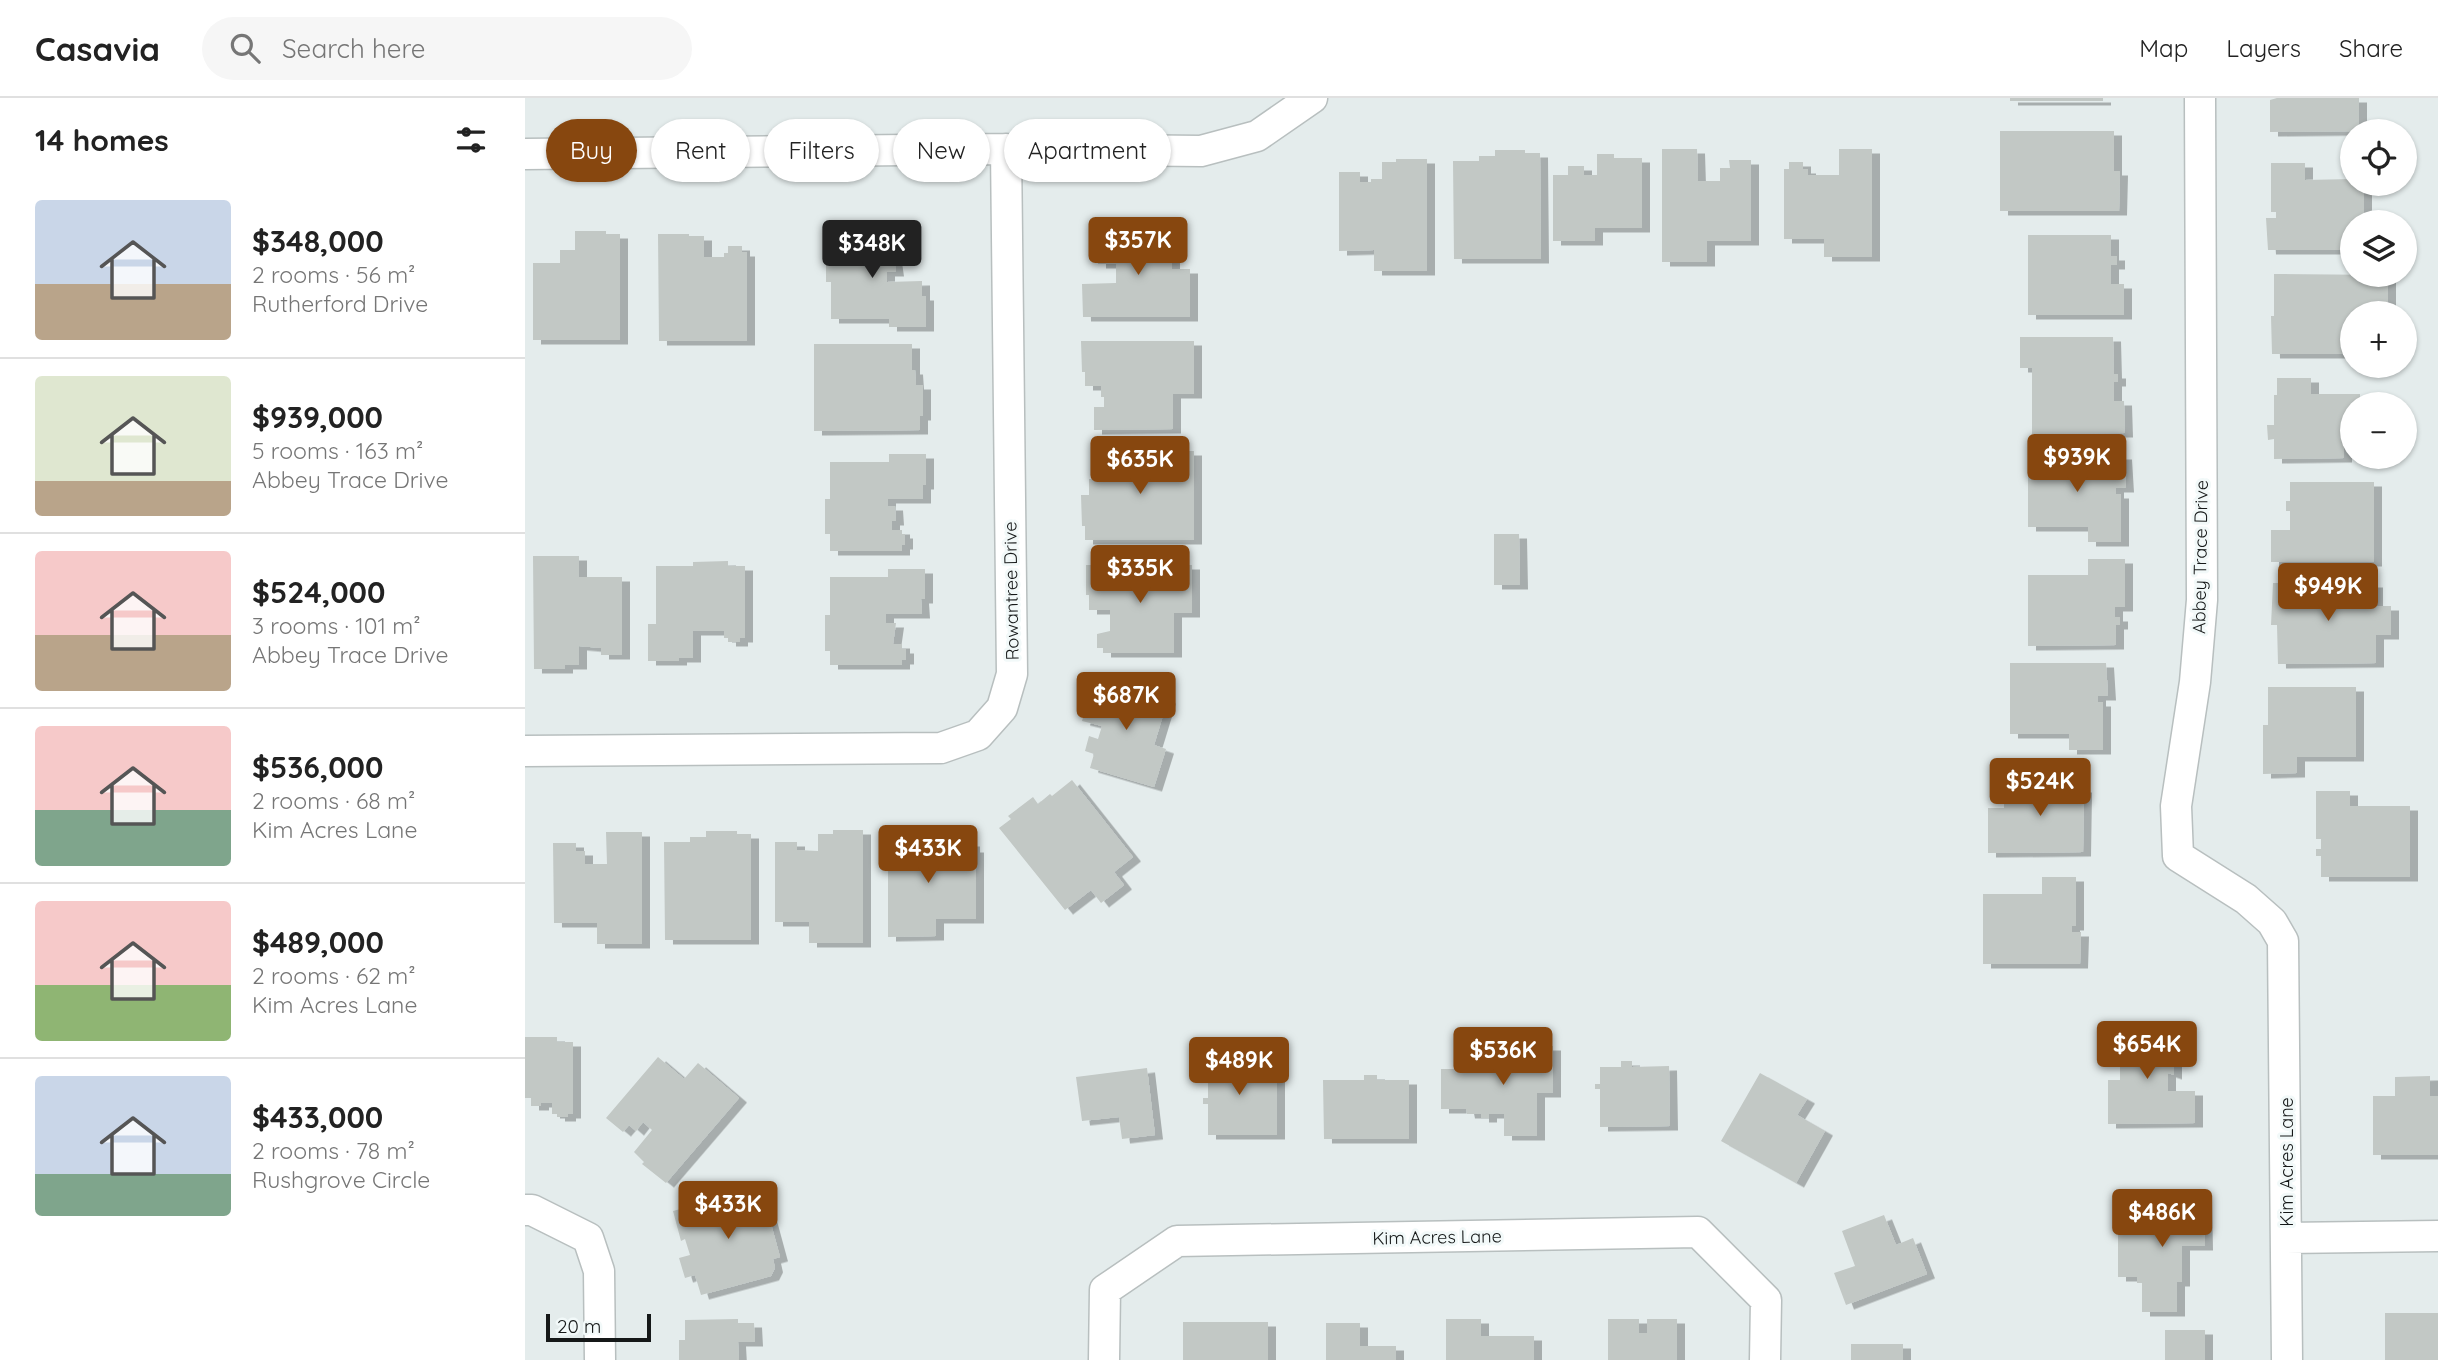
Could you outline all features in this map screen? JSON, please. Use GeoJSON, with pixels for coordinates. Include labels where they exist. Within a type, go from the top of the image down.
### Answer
{"type":"FeatureCollection","features":[{"type":"Feature","properties":{"kind":"street"},"geometry":{"type":"LineString","coordinates":[[1171,150],[1201,150],[1257,136],[1312,98]]}},
{"type":"Feature","properties":{"kind":"street","name":"Abbey Trace Drive"},"geometry":{"type":"LineString","coordinates":[[2200,98],[2202,600],[2195,682],[2176,806],[2178,856],[2246,899],[2272,922],[2283,941],[2284,963]]}},
{"type":"Feature","properties":{"kind":"street"},"geometry":{"type":"LineString","coordinates":[[525,154],[1004,149]]}},
{"type":"Feature","properties":{"kind":"street","name":"Rowantree Drive"},"geometry":{"type":"LineString","coordinates":[[525,751],[941,748],[978,735],[1002,708],[1011,674],[1006,182]]}},
{"type":"Feature","properties":{"kind":"street","name":"Kim Acres Lane"},"geometry":{"type":"LineString","coordinates":[[2284,963],[2287,1360]]}},
{"type":"Feature","properties":{"kind":"street"},"geometry":{"type":"LineString","coordinates":[[525,1210],[533,1210],[588,1238],[599,1271],[600,1360]]}},
{"type":"Feature","properties":{"kind":"street","name":"Kim Acres Lane"},"geometry":{"type":"LineString","coordinates":[[1104,1360],[1105,1290],[1177,1241],[1698,1232],[1766,1300],[1765,1360]]}},
{"type":"Feature","properties":{"kind":"street"},"geometry":{"type":"LineString","coordinates":[[2286,1238],[2438,1236]]}},
{"type":"Feature","properties":{"kind":"building"},"geometry":{"type":"Polygon","coordinates":[[[2010,98],[2103,98],[2103,101],[2010,101],[2010,98]]]}},
{"type":"Feature","properties":{"kind":"building"},"geometry":{"type":"Polygon","coordinates":[[[2359,98],[2359,119],[2340,119],[2340,131],[2270,132],[2270,100],[2359,98]]]}},
{"type":"Feature","properties":{"kind":"building"},"geometry":{"type":"Polygon","coordinates":[[[2000,131],[2114,131],[2114,171],[2120,171],[2119,211],[2000,211],[2000,131]]]}},
{"type":"Feature","properties":{"kind":"building"},"geometry":{"type":"Polygon","coordinates":[[[1662,149],[1697,149],[1698,181],[1720,181],[1720,168],[1730,168],[1729,160],[1751,160],[1751,241],[1707,241],[1707,262],[1662,262],[1662,149]]]}},
{"type":"Feature","properties":{"kind":"building"},"geometry":{"type":"Polygon","coordinates":[[[1839,149],[1872,149],[1872,257],[1824,257],[1824,239],[1784,239],[1784,169],[1789,169],[1789,162],[1803,162],[1803,169],[1808,169],[1808,175],[1839,175],[1839,149]]]}},
{"type":"Feature","properties":{"kind":"building"},"geometry":{"type":"Polygon","coordinates":[[[1495,150],[1540,153],[1541,259],[1454,259],[1453,161],[1479,161],[1479,156],[1495,156],[1495,150]]]}},
{"type":"Feature","properties":{"kind":"building"},"geometry":{"type":"Polygon","coordinates":[[[1597,154],[1614,154],[1614,158],[1642,158],[1642,228],[1595,228],[1595,241],[1553,241],[1553,175],[1568,175],[1568,166],[1584,166],[1584,175],[1597,175],[1597,154]]]}},
{"type":"Feature","properties":{"kind":"building"},"geometry":{"type":"Polygon","coordinates":[[[1396,159],[1427,159],[1427,271],[1374,271],[1374,250],[1339,251],[1339,172],[1360,172],[1360,182],[1371,182],[1371,179],[1382,179],[1382,162],[1396,162],[1396,159]]]}},
{"type":"Feature","properties":{"kind":"building"},"geometry":{"type":"Polygon","coordinates":[[[2271,163],[2305,163],[2305,180],[2340,179],[2340,196],[2364,196],[2364,210],[2340,210],[2340,250],[2268,250],[2266,218],[2276,218],[2276,212],[2271,212],[2271,163]]]}},
{"type":"Feature","properties":{"kind":"building"},"geometry":{"type":"Polygon","coordinates":[[[1101,229],[1172,229],[1172,269],[1190,269],[1190,317],[1083,317],[1082,284],[1116,283],[1116,264],[1098,264],[1101,248],[1095,248],[1095,234],[1101,234],[1101,229]]]}},
{"type":"Feature","properties":{"kind":"building"},"geometry":{"type":"Polygon","coordinates":[[[575,231],[620,234],[620,340],[533,340],[533,263],[560,263],[560,250],[575,250],[575,231]]]}},
{"type":"Feature","properties":{"kind":"building"},"geometry":{"type":"Polygon","coordinates":[[[831,231],[903,231],[903,235],[906,235],[906,246],[903,246],[903,251],[893,251],[896,272],[887,272],[887,282],[922,281],[922,296],[926,296],[926,327],[889,327],[889,319],[831,319],[831,282],[826,282],[826,246],[831,246],[831,231]]]}},
{"type":"Feature","properties":{"kind":"building"},"geometry":{"type":"Polygon","coordinates":[[[658,234],[704,236],[704,257],[724,257],[724,253],[728,253],[728,246],[742,246],[742,252],[747,252],[747,341],[659,341],[658,234]]]}},
{"type":"Feature","properties":{"kind":"building"},"geometry":{"type":"Polygon","coordinates":[[[2028,235],[2111,235],[2111,256],[2117,256],[2117,265],[2111,265],[2111,284],[2124,284],[2124,315],[2028,315],[2028,235]]]}},
{"type":"Feature","properties":{"kind":"building"},"geometry":{"type":"Polygon","coordinates":[[[2274,274],[2340,275],[2340,287],[2388,287],[2388,301],[2340,301],[2340,354],[2272,354],[2271,316],[2274,316],[2274,274]]]}},
{"type":"Feature","properties":{"kind":"building"},"geometry":{"type":"Polygon","coordinates":[[[2020,337],[2113,337],[2114,374],[2118,374],[2118,382],[2114,382],[2114,401],[2124,401],[2125,433],[2032,434],[2032,368],[2020,368],[2020,337]]]}},
{"type":"Feature","properties":{"kind":"building"},"geometry":{"type":"Polygon","coordinates":[[[1081,341],[1194,341],[1194,394],[1173,394],[1173,429],[1094,430],[1094,407],[1104,407],[1104,397],[1101,397],[1101,386],[1085,386],[1081,341]]]}},
{"type":"Feature","properties":{"kind":"building"},"geometry":{"type":"Polygon","coordinates":[[[814,344],[912,344],[912,370],[915,370],[916,385],[923,385],[920,430],[814,431],[814,344]]]}},
{"type":"Feature","properties":{"kind":"building"},"geometry":{"type":"Polygon","coordinates":[[[2277,378],[2311,378],[2311,394],[2340,394],[2340,458],[2274,459],[2274,439],[2268,440],[2267,425],[2274,425],[2274,395],[2277,395],[2277,378]]]}},
{"type":"Feature","properties":{"kind":"building"},"geometry":{"type":"Polygon","coordinates":[[[1092,451],[1194,451],[1194,540],[1085,540],[1081,495],[1089,495],[1092,451]]]}},
{"type":"Feature","properties":{"kind":"building"},"geometry":{"type":"Polygon","coordinates":[[[889,454],[926,454],[923,499],[888,499],[888,506],[895,506],[896,521],[892,521],[892,530],[902,530],[902,534],[905,534],[902,551],[830,551],[830,534],[825,534],[825,499],[830,499],[830,462],[889,462],[889,454]]]}},
{"type":"Feature","properties":{"kind":"building"},"geometry":{"type":"Polygon","coordinates":[[[2124,455],[2126,488],[2116,488],[2116,494],[2121,494],[2121,542],[2088,542],[2088,527],[2028,527],[2028,456],[2124,455]]]}},
{"type":"Feature","properties":{"kind":"building"},"geometry":{"type":"Polygon","coordinates":[[[2290,482],[2374,482],[2374,562],[2271,562],[2271,530],[2290,530],[2290,511],[2286,511],[2286,501],[2290,501],[2290,482]]]}},
{"type":"Feature","properties":{"kind":"building"},"geometry":{"type":"Polygon","coordinates":[[[1494,534],[1519,534],[1520,585],[1494,585],[1494,534]]]}},
{"type":"Feature","properties":{"kind":"building"},"geometry":{"type":"Polygon","coordinates":[[[533,556],[579,556],[579,577],[622,577],[622,655],[601,655],[601,648],[579,646],[579,665],[565,665],[565,669],[534,669],[533,556]]]}},
{"type":"Feature","properties":{"kind":"building"},"geometry":{"type":"Polygon","coordinates":[[[2088,559],[2125,559],[2125,607],[2115,607],[2115,617],[2120,617],[2120,625],[2116,625],[2116,645],[2028,646],[2028,575],[2088,575],[2088,559]]]}},
{"type":"Feature","properties":{"kind":"building"},"geometry":{"type":"Polygon","coordinates":[[[728,561],[728,566],[745,566],[745,638],[740,638],[740,642],[728,642],[728,638],[724,638],[724,631],[693,631],[693,658],[648,661],[648,624],[656,624],[656,566],[693,566],[693,562],[728,561]]]}},
{"type":"Feature","properties":{"kind":"building"},"geometry":{"type":"Polygon","coordinates":[[[1086,565],[1192,565],[1192,613],[1174,613],[1174,653],[1103,653],[1103,648],[1097,648],[1097,634],[1110,631],[1110,610],[1089,610],[1086,565]]]}},
{"type":"Feature","properties":{"kind":"building"},"geometry":{"type":"Polygon","coordinates":[[[888,569],[925,569],[922,614],[886,614],[886,623],[896,623],[893,644],[902,644],[902,649],[906,649],[906,660],[902,660],[902,665],[830,665],[830,651],[825,651],[825,615],[830,615],[830,577],[888,577],[888,569]]]}},
{"type":"Feature","properties":{"kind":"building"},"geometry":{"type":"Polygon","coordinates":[[[2273,583],[2375,583],[2375,606],[2391,606],[2391,635],[2376,635],[2376,663],[2278,664],[2277,625],[2271,625],[2273,583]]]}},
{"type":"Feature","properties":{"kind":"building"},"geometry":{"type":"Polygon","coordinates":[[[2010,663],[2106,663],[2108,696],[2098,696],[2098,702],[2103,702],[2103,750],[2069,750],[2069,734],[2010,734],[2010,663]]]}},
{"type":"Feature","properties":{"kind":"building"},"geometry":{"type":"Polygon","coordinates":[[[1098,678],[1168,699],[1154,745],[1166,749],[1154,787],[1090,768],[1094,754],[1085,751],[1089,736],[1098,739],[1102,726],[1082,721],[1098,678]]]}},
{"type":"Feature","properties":{"kind":"building"},"geometry":{"type":"Polygon","coordinates":[[[2268,687],[2356,687],[2356,757],[2297,757],[2297,773],[2263,774],[2263,725],[2268,725],[2268,687]]]}},
{"type":"Feature","properties":{"kind":"building"},"geometry":{"type":"Polygon","coordinates":[[[2047,772],[2079,772],[2079,788],[2084,788],[2083,852],[1988,853],[1988,808],[2004,808],[2004,788],[2047,788],[2047,772]]]}},
{"type":"Feature","properties":{"kind":"building"},"geometry":{"type":"Polygon","coordinates":[[[1072,780],[1133,857],[1114,872],[1124,885],[1101,903],[1091,890],[1065,910],[999,828],[1011,819],[1008,816],[1033,797],[1038,804],[1072,780]]]}},
{"type":"Feature","properties":{"kind":"building"},"geometry":{"type":"Polygon","coordinates":[[[2316,791],[2350,791],[2350,806],[2410,806],[2410,877],[2321,877],[2321,856],[2316,856],[2316,849],[2321,849],[2321,839],[2316,839],[2316,791]]]}},
{"type":"Feature","properties":{"kind":"building"},"geometry":{"type":"Polygon","coordinates":[[[888,829],[921,829],[922,863],[937,863],[937,845],[952,844],[952,848],[957,848],[957,842],[972,842],[972,848],[976,848],[976,919],[936,919],[936,936],[888,937],[888,829]]]}},
{"type":"Feature","properties":{"kind":"building"},"geometry":{"type":"Polygon","coordinates":[[[833,830],[863,830],[863,943],[809,943],[809,922],[775,922],[775,842],[797,842],[797,850],[818,851],[818,834],[833,834],[833,830]]]}},
{"type":"Feature","properties":{"kind":"building"},"geometry":{"type":"Polygon","coordinates":[[[706,831],[751,834],[751,940],[665,940],[664,842],[690,842],[690,837],[706,837],[706,831]]]}},
{"type":"Feature","properties":{"kind":"building"},"geometry":{"type":"Polygon","coordinates":[[[606,832],[642,832],[642,944],[597,944],[597,923],[554,923],[553,843],[576,843],[576,851],[585,851],[585,864],[607,864],[606,832]]]}},
{"type":"Feature","properties":{"kind":"building"},"geometry":{"type":"Polygon","coordinates":[[[2042,877],[2076,877],[2076,926],[2072,926],[2072,932],[2081,932],[2080,964],[1983,964],[1983,894],[2042,894],[2042,877]]]}},
{"type":"Feature","properties":{"kind":"building"},"geometry":{"type":"Polygon","coordinates":[[[2120,1027],[2173,1027],[2173,1048],[2168,1048],[2168,1062],[2174,1062],[2174,1075],[2168,1073],[2168,1091],[2195,1091],[2195,1123],[2108,1124],[2108,1080],[2120,1080],[2120,1027]]]}},
{"type":"Feature","properties":{"kind":"building"},"geometry":{"type":"Polygon","coordinates":[[[525,1037],[557,1037],[557,1042],[573,1042],[573,1114],[568,1114],[568,1117],[552,1114],[552,1103],[531,1106],[531,1098],[525,1098],[525,1037]]]}},
{"type":"Feature","properties":{"kind":"building"},"geometry":{"type":"Polygon","coordinates":[[[1553,1046],[1553,1093],[1537,1093],[1537,1136],[1504,1136],[1504,1114],[1489,1114],[1489,1118],[1481,1118],[1481,1114],[1467,1114],[1466,1109],[1441,1109],[1441,1069],[1489,1069],[1489,1047],[1553,1046]]]}},
{"type":"Feature","properties":{"kind":"building"},"geometry":{"type":"Polygon","coordinates":[[[1244,1049],[1244,1075],[1277,1075],[1277,1135],[1208,1135],[1208,1104],[1203,1104],[1203,1098],[1208,1098],[1208,1050],[1244,1049]]]}},
{"type":"Feature","properties":{"kind":"building"},"geometry":{"type":"Polygon","coordinates":[[[658,1057],[684,1079],[698,1063],[739,1098],[666,1183],[642,1164],[644,1162],[634,1152],[652,1130],[643,1122],[636,1131],[629,1125],[623,1132],[606,1118],[658,1057]]]}},
{"type":"Feature","properties":{"kind":"building"},"geometry":{"type":"Polygon","coordinates":[[[1621,1061],[1632,1061],[1632,1067],[1669,1066],[1670,1126],[1600,1127],[1600,1089],[1595,1089],[1595,1084],[1600,1084],[1600,1067],[1621,1067],[1621,1061]]]}},
{"type":"Feature","properties":{"kind":"building"},"geometry":{"type":"Polygon","coordinates":[[[1147,1068],[1155,1135],[1122,1139],[1119,1117],[1082,1121],[1076,1077],[1147,1068]]]}},
{"type":"Feature","properties":{"kind":"building"},"geometry":{"type":"Polygon","coordinates":[[[1760,1073],[1807,1099],[1797,1115],[1825,1131],[1796,1183],[1721,1141],[1760,1073]]]}},
{"type":"Feature","properties":{"kind":"building"},"geometry":{"type":"Polygon","coordinates":[[[1364,1075],[1377,1075],[1377,1080],[1409,1080],[1409,1139],[1324,1139],[1323,1080],[1364,1080],[1364,1075]]]}},
{"type":"Feature","properties":{"kind":"building"},"geometry":{"type":"Polygon","coordinates":[[[2430,1076],[2430,1096],[2438,1096],[2438,1155],[2373,1155],[2373,1096],[2395,1096],[2395,1077],[2430,1076]]]}},
{"type":"Feature","properties":{"kind":"building"},"geometry":{"type":"Polygon","coordinates":[[[761,1187],[780,1257],[773,1259],[775,1268],[771,1276],[701,1295],[695,1275],[685,1278],[679,1258],[690,1255],[685,1239],[681,1241],[673,1211],[761,1187]]]}},
{"type":"Feature","properties":{"kind":"building"},"geometry":{"type":"Polygon","coordinates":[[[2163,1193],[2204,1193],[2205,1246],[2182,1246],[2182,1282],[2177,1282],[2177,1312],[2142,1312],[2142,1283],[2137,1283],[2137,1277],[2118,1277],[2118,1232],[2137,1232],[2137,1212],[2163,1212],[2163,1193]]]}},
{"type":"Feature","properties":{"kind":"building"},"geometry":{"type":"Polygon","coordinates":[[[1884,1215],[1896,1245],[1913,1238],[1927,1274],[1846,1305],[1834,1273],[1855,1266],[1842,1231],[1884,1215]]]}},
{"type":"Feature","properties":{"kind":"building"},"geometry":{"type":"Polygon","coordinates":[[[2385,1313],[2438,1313],[2438,1360],[2385,1360],[2385,1313]]]}},
{"type":"Feature","properties":{"kind":"building"},"geometry":{"type":"Polygon","coordinates":[[[738,1319],[738,1323],[754,1323],[755,1342],[738,1342],[739,1360],[679,1360],[679,1340],[685,1340],[685,1320],[738,1319]]]}},
{"type":"Feature","properties":{"kind":"building"},"geometry":{"type":"Polygon","coordinates":[[[1446,1319],[1481,1319],[1481,1336],[1534,1336],[1534,1360],[1446,1360],[1446,1319]]]}},
{"type":"Feature","properties":{"kind":"building"},"geometry":{"type":"Polygon","coordinates":[[[1608,1319],[1639,1319],[1639,1333],[1647,1333],[1647,1319],[1677,1319],[1677,1360],[1608,1360],[1608,1319]]]}},
{"type":"Feature","properties":{"kind":"building"},"geometry":{"type":"Polygon","coordinates":[[[1183,1322],[1268,1322],[1268,1360],[1183,1360],[1183,1322]]]}},
{"type":"Feature","properties":{"kind":"building"},"geometry":{"type":"Polygon","coordinates":[[[1326,1323],[1360,1323],[1360,1346],[1396,1346],[1396,1360],[1326,1360],[1326,1323]]]}},
{"type":"Feature","properties":{"kind":"building"},"geometry":{"type":"Polygon","coordinates":[[[2165,1330],[2205,1330],[2205,1360],[2165,1360],[2165,1330]]]}},
{"type":"Feature","properties":{"kind":"building"},"geometry":{"type":"Polygon","coordinates":[[[1851,1344],[1903,1344],[1903,1360],[1851,1360],[1851,1344]]]}}]}
